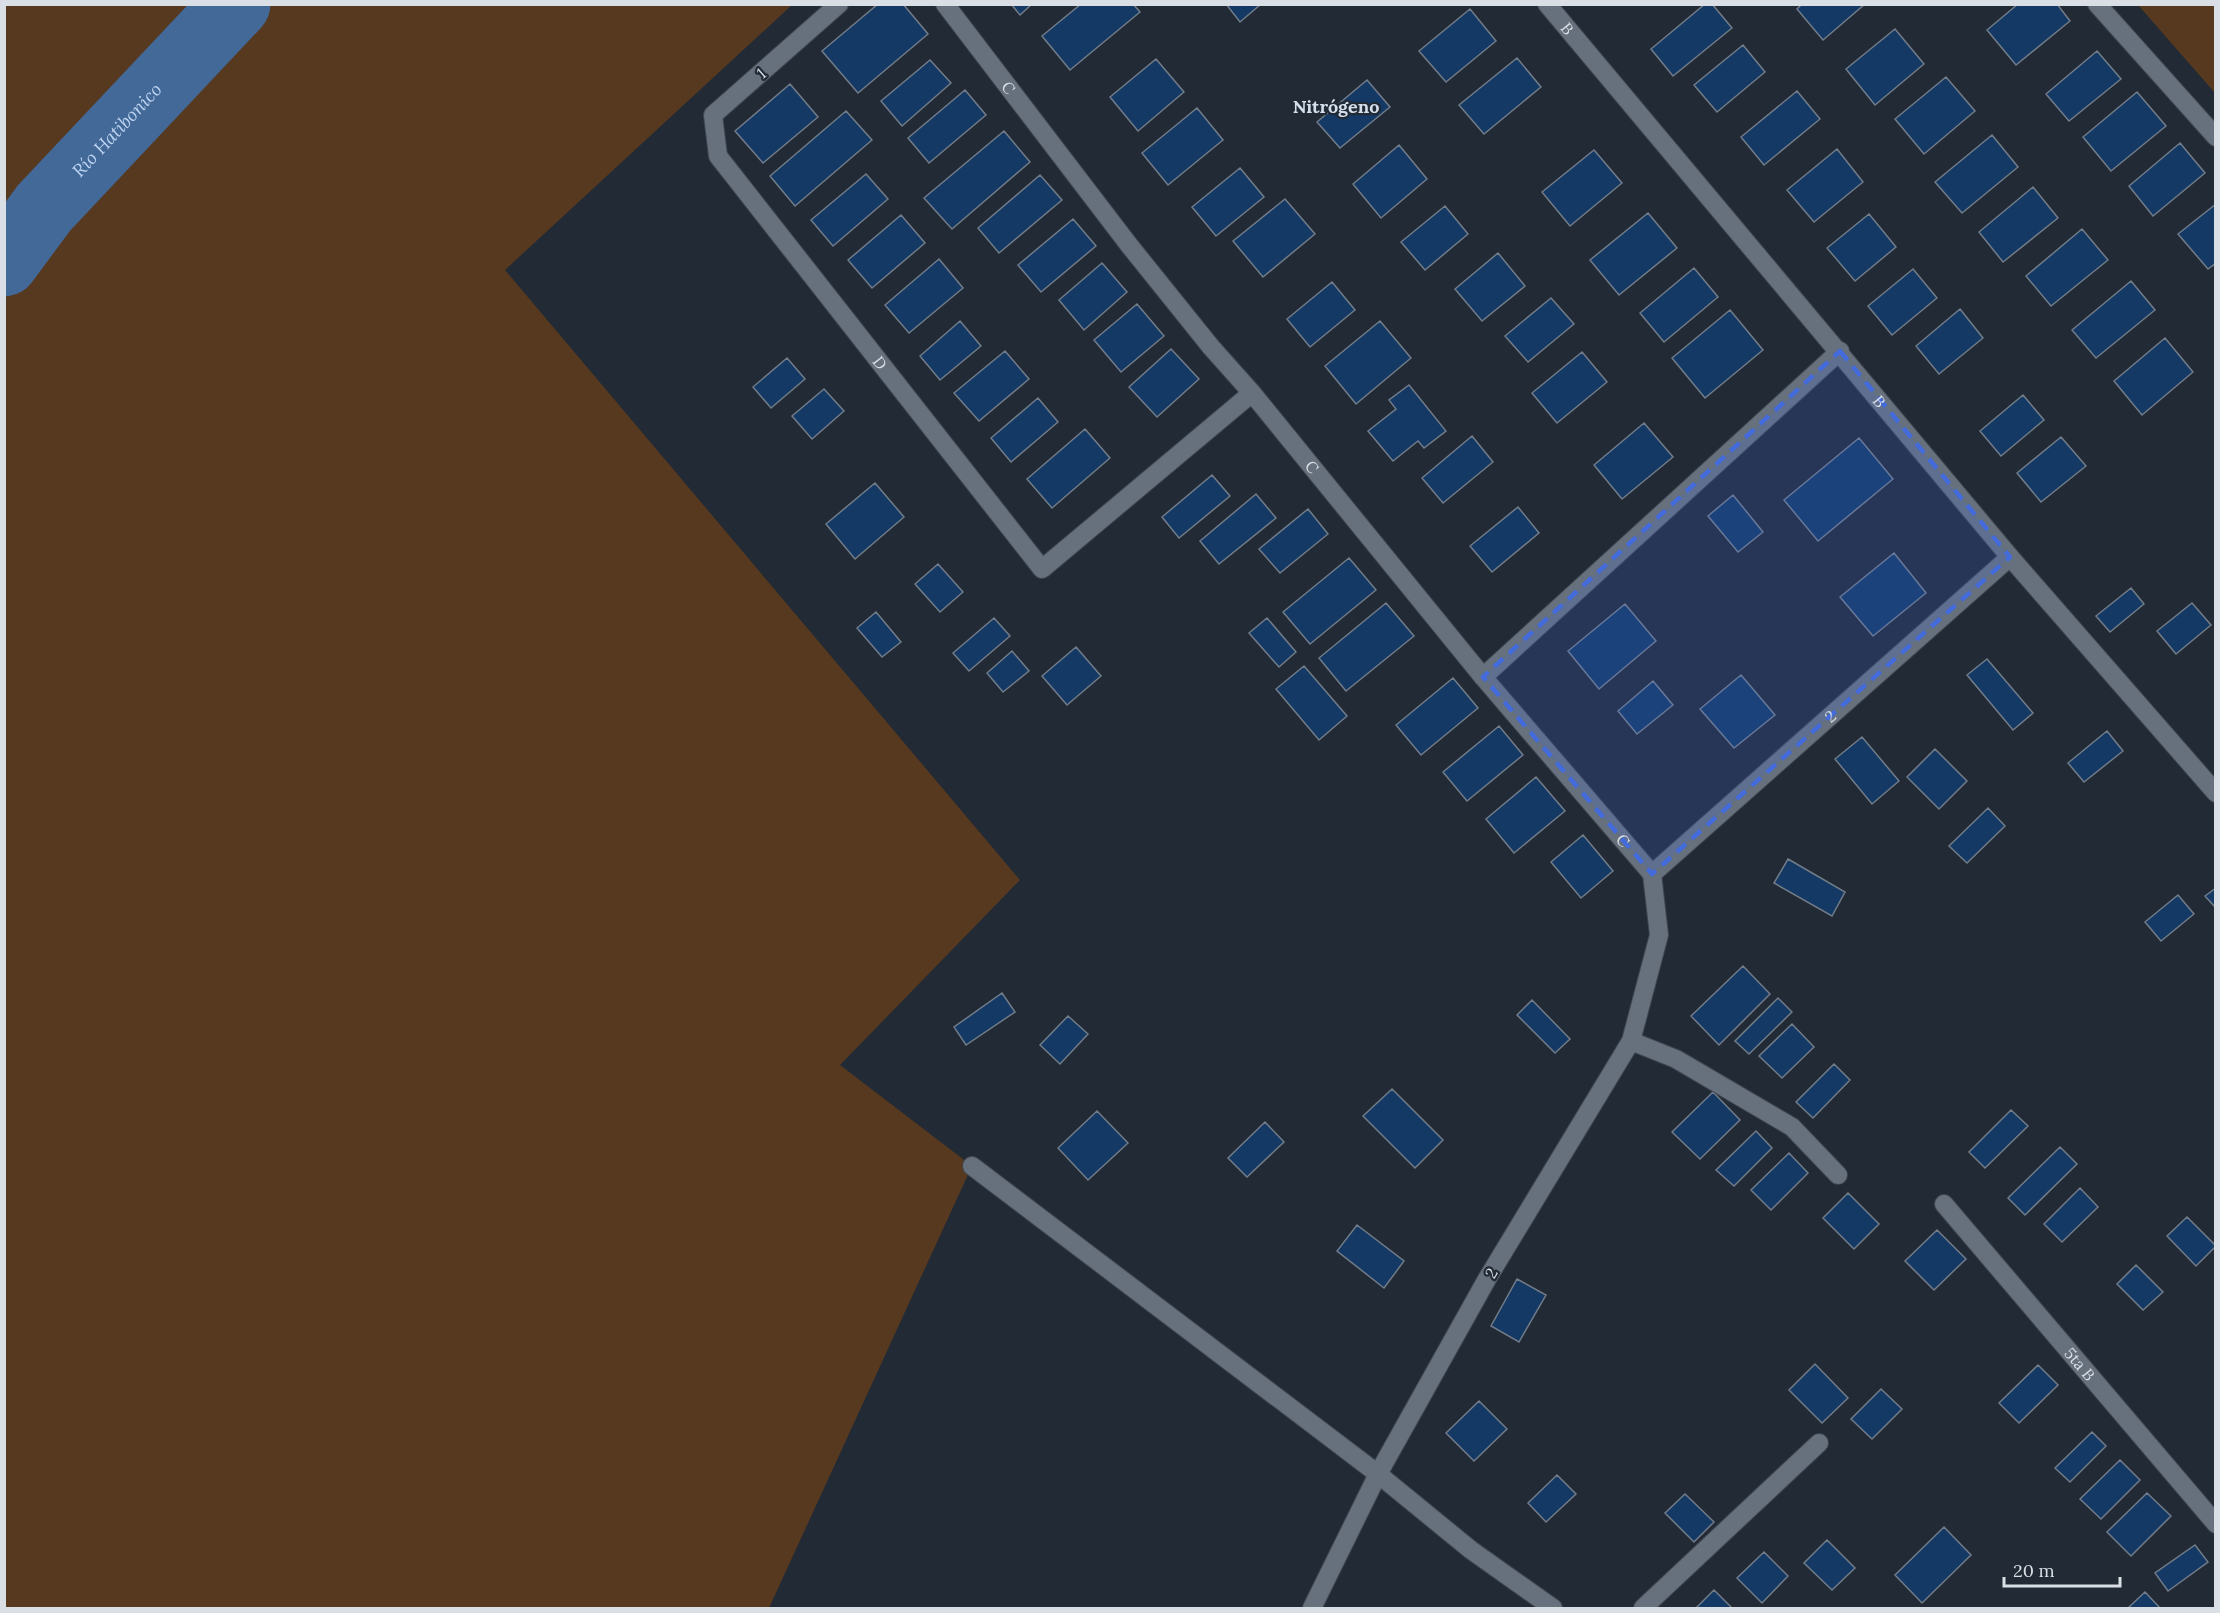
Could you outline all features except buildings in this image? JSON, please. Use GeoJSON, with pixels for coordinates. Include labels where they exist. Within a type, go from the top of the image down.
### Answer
{"type":"FeatureCollection","features":[{"type":"Feature","properties":{"kind":"street","name":"1"},"geometry":{"type":"LineString","coordinates":[[718,156],[713,115],[839,4]]}},
{"type":"Feature","properties":{"kind":"street","name":"C"},"geometry":{"type":"LineString","coordinates":[[945,4],[1129,245],[1210,346],[1252,393],[1483,677],[1652,874]]}},
{"type":"Feature","properties":{"kind":"street","name":"B"},"geometry":{"type":"LineString","coordinates":[[1547,4],[1840,351],[2010,557],[2216,793]]}},
{"type":"Feature","properties":{"kind":"street"},"geometry":{"type":"LineString","coordinates":[[2097,4],[2216,137]]}},
{"type":"Feature","properties":{"kind":"street","name":"D"},"geometry":{"type":"LineString","coordinates":[[718,156],[1042,569],[1252,393]]}},
{"type":"Feature","properties":{"kind":"street"},"geometry":{"type":"LineString","coordinates":[[1483,677],[1840,351]]}},
{"type":"Feature","properties":{"kind":"street","name":"2"},"geometry":{"type":"LineString","coordinates":[[1312,1608],[1378,1474],[1487,1280],[1631,1041],[1659,935],[1652,874],[2010,557]]}},
{"type":"Feature","properties":{"kind":"street"},"geometry":{"type":"LineString","coordinates":[[1631,1041],[1676,1059],[1792,1127],[1838,1174]]}},
{"type":"Feature","properties":{"kind":"street"},"geometry":{"type":"LineString","coordinates":[[972,1166],[1378,1474],[1471,1550],[1553,1608]]}},
{"type":"Feature","properties":{"kind":"street","name":"5ta B"},"geometry":{"type":"LineString","coordinates":[[1944,1204],[2216,1524]]}},
{"type":"Feature","properties":{"kind":"street"},"geometry":{"type":"LineString","coordinates":[[1643,1608],[1819,1443]]}},
{"type":"Feature","properties":{"kind":"highlighted area"},"geometry":{"type":"Polygon","coordinates":[[[1840,351],[2010,557],[1652,874],[1483,677],[1840,351]]]}},
{"type":"Feature","properties":{"kind":"shaded area"},"geometry":{"type":"Polygon","coordinates":[[[5,5],[792,5],[505,270],[1020,880],[840,1065],[972,1166],[769,1608],[5,1608],[5,5]]]}},
{"type":"Feature","properties":{"kind":"shaded area"},"geometry":{"type":"Polygon","coordinates":[[[2138,5],[2215,5],[2215,93],[2138,5]]]}},
{"type":"Feature","properties":{"kind":"waterway","name":"Río Hatibonico"},"geometry":{"type":"LineString","coordinates":[[4,262],[44,208],[236,4]]}},
{"type":"Feature","properties":{"kind":"district","name":"Nitrógeno"},"geometry":{"type":"Point","coordinates":[1336,107]}}]}
